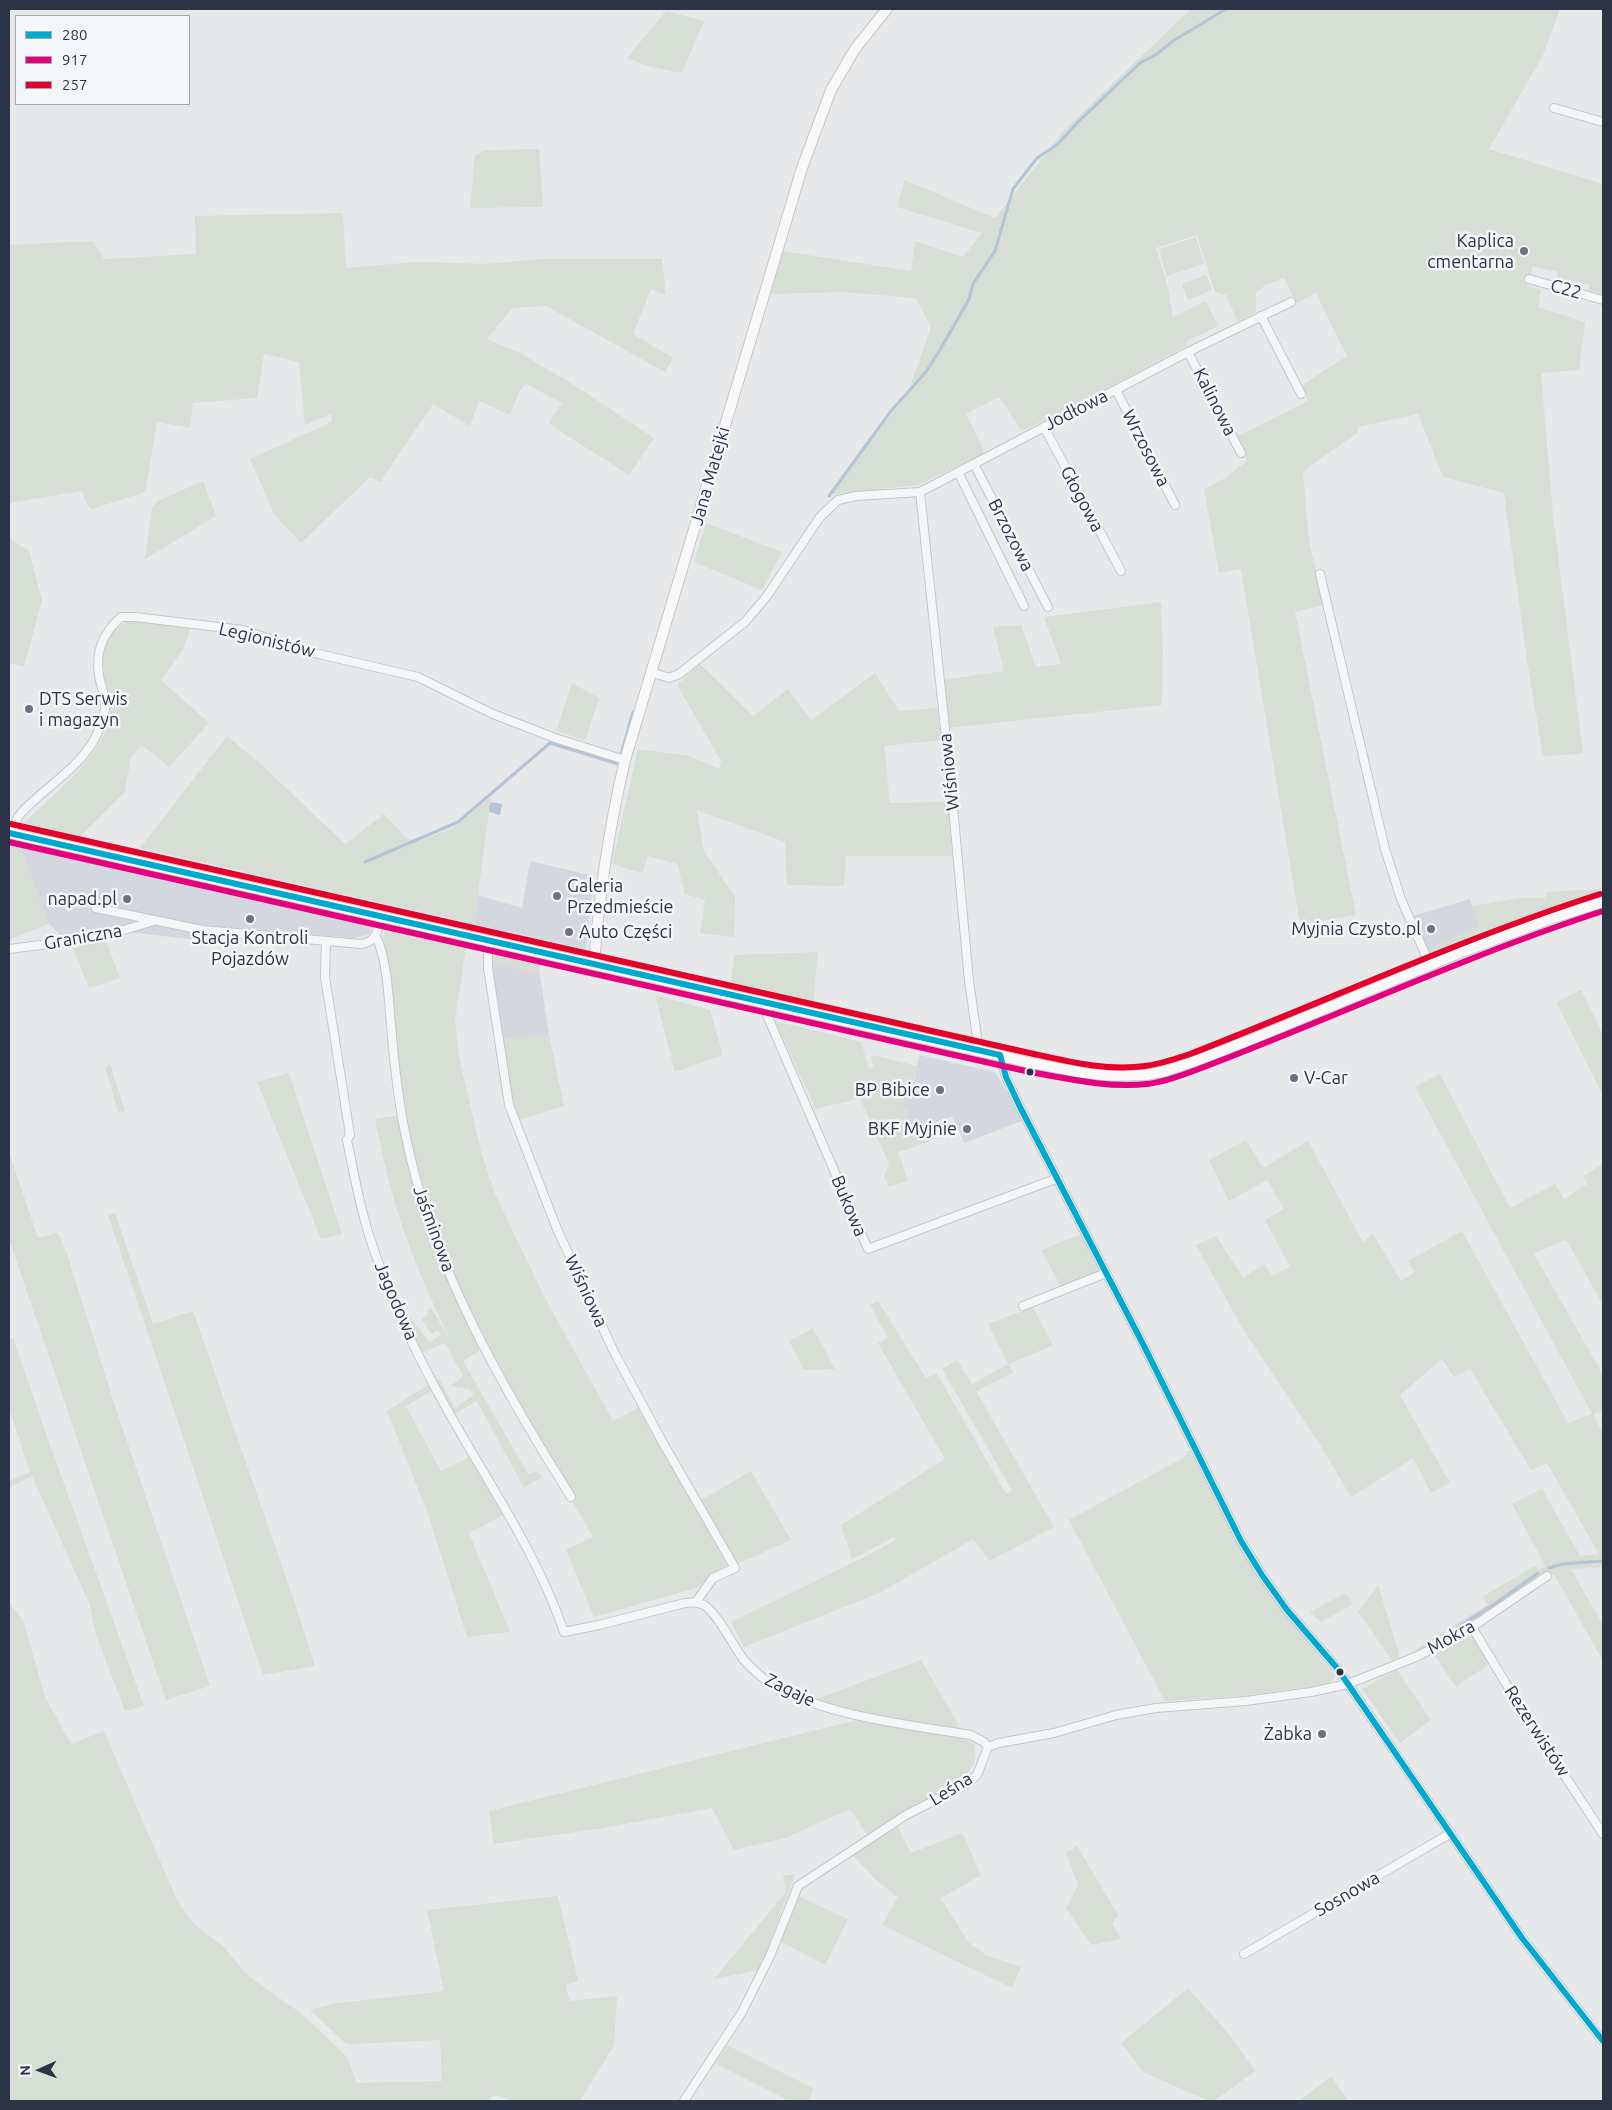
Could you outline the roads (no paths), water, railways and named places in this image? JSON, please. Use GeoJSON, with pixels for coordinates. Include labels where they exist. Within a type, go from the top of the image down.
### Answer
{"type":"FeatureCollection","features":[{"type":"Feature","properties":{"kind":"main road","name":"Jana Matejki"},"geometry":{"type":"LineString","coordinates":[[594,964],[601,883],[610,821],[625,760],[810,144],[830,90],[855,49],[888,9]]}},
{"type":"Feature","properties":{"kind":"main road"},"geometry":{"type":"LineString","coordinates":[[11,834],[979,1051],[1102,1075],[1132,1076],[1166,1070],[1194,1062],[1430,965],[1550,919],[1603,902]]}},
{"type":"Feature","properties":{"kind":"street"},"geometry":{"type":"LineString","coordinates":[[1554,108],[1603,122]]}},
{"type":"Feature","properties":{"kind":"street","name":"C22"},"geometry":{"type":"LineString","coordinates":[[1529,279],[1603,300]]}},
{"type":"Feature","properties":{"kind":"street","name":"Jodłowa"},"geometry":{"type":"LineString","coordinates":[[651,672],[669,678],[679,674],[745,622],[767,596],[820,517],[838,500],[856,496],[920,492],[1188,352],[1290,302]]}},
{"type":"Feature","properties":{"kind":"street"},"geometry":{"type":"LineString","coordinates":[[1261,316],[1301,394]]}},
{"type":"Feature","properties":{"kind":"street","name":"Kalinowa"},"geometry":{"type":"LineString","coordinates":[[1188,352],[1241,453]]}},
{"type":"Feature","properties":{"kind":"street","name":"Wrzosowa"},"geometry":{"type":"LineString","coordinates":[[1116,390],[1175,505]]}},
{"type":"Feature","properties":{"kind":"street","name":"Głogowa"},"geometry":{"type":"LineString","coordinates":[[1044,427],[1121,570]]}},
{"type":"Feature","properties":{"kind":"street","name":"Brzozowa"},"geometry":{"type":"LineString","coordinates":[[974,464],[1048,607]]}},
{"type":"Feature","properties":{"kind":"street","name":"Brzozowa"},"geometry":{"type":"LineString","coordinates":[[958,472],[1024,606]]}},
{"type":"Feature","properties":{"kind":"street","name":"Wiśniowa"},"geometry":{"type":"LineString","coordinates":[[920,492],[951,785],[968,981],[979,1051]]}},
{"type":"Feature","properties":{"kind":"street"},"geometry":{"type":"LineString","coordinates":[[1320,574],[1385,849],[1401,899],[1430,965]]}},
{"type":"Feature","properties":{"kind":"street","name":"Legionistów"},"geometry":{"type":"LineString","coordinates":[[11,834],[21,814],[67,773],[90,748],[103,719],[105,699],[99,673],[100,648],[105,634],[121,617],[243,630],[306,651],[418,677],[493,714],[555,738],[625,760]]}},
{"type":"Feature","properties":{"kind":"street","name":"Graniczna"},"geometry":{"type":"LineString","coordinates":[[96,908],[202,930],[361,944],[370,941],[376,936]]}},
{"type":"Feature","properties":{"kind":"street"},"geometry":{"type":"LineString","coordinates":[[376,936],[380,916]]}},
{"type":"Feature","properties":{"kind":"street","name":"Graniczna"},"geometry":{"type":"LineString","coordinates":[[9,949],[97,938],[156,920]]}},
{"type":"Feature","properties":{"kind":"street","name":"Jaśminowa"},"geometry":{"type":"LineString","coordinates":[[376,936],[384,954],[394,1053],[406,1137],[431,1227],[446,1267],[481,1341],[571,1497]]}},
{"type":"Feature","properties":{"kind":"street","name":"Wiśniowa"},"geometry":{"type":"LineString","coordinates":[[488,940],[488,968],[509,1105],[557,1229],[614,1352],[663,1443],[735,1568],[713,1578],[696,1602]]}},
{"type":"Feature","properties":{"kind":"street","name":"Jagodowa"},"geometry":{"type":"LineString","coordinates":[[326,941],[325,977],[350,1135],[347,1140],[369,1232],[402,1320],[448,1411],[484,1470],[542,1576],[564,1632],[696,1602]]}},
{"type":"Feature","properties":{"kind":"street","name":"Bukowa"},"geometry":{"type":"LineString","coordinates":[[768,1004],[767,1015],[868,1249],[1058,1178]]}},
{"type":"Feature","properties":{"kind":"street"},"geometry":{"type":"LineString","coordinates":[[1000,1055],[1006,1077],[1241,1540],[1262,1576],[1287,1610],[1348,1684],[1522,1938],[1603,2041]]}},
{"type":"Feature","properties":{"kind":"street"},"geometry":{"type":"LineString","coordinates":[[1023,1306],[1106,1273]]}},
{"type":"Feature","properties":{"kind":"street","name":"Mokra"},"geometry":{"type":"LineString","coordinates":[[1348,1684],[1418,1656],[1472,1627],[1547,1576]]}},
{"type":"Feature","properties":{"kind":"street","name":"Zagaje"},"geometry":{"type":"LineString","coordinates":[[696,1602],[706,1606],[744,1661],[764,1679],[786,1691],[815,1703],[854,1715],[971,1735],[984,1742],[988,1747]]}},
{"type":"Feature","properties":{"kind":"street","name":"Rezerwistów"},"geometry":{"type":"LineString","coordinates":[[1472,1627],[1523,1712],[1603,1834]]}},
{"type":"Feature","properties":{"kind":"street"},"geometry":{"type":"LineString","coordinates":[[988,1747],[999,1743],[1054,1733],[1116,1715],[1156,1708],[1254,1700],[1311,1692],[1348,1684]]}},
{"type":"Feature","properties":{"kind":"street","name":"Leśna"},"geometry":{"type":"LineString","coordinates":[[684,2101],[742,2012],[770,1956],[798,1886],[906,1816],[967,1784],[977,1775],[988,1747]]}},
{"type":"Feature","properties":{"kind":"street","name":"Sosnowa"},"geometry":{"type":"LineString","coordinates":[[1244,1954],[1451,1834]]}},
{"type":"Feature","properties":{"kind":"water"},"geometry":{"type":"Polygon","coordinates":[[[490,802],[502,804],[500,815],[489,812],[490,802]]]}},
{"type":"Feature","properties":{"kind":"waterway"},"geometry":{"type":"LineString","coordinates":[[829,496],[891,411],[925,373],[940,350],[969,299],[973,284],[995,251],[1013,189],[1037,158],[1058,144],[1077,123],[1140,63],[1226,9]]}},
{"type":"Feature","properties":{"kind":"waterway"},"geometry":{"type":"LineString","coordinates":[[621,754],[633,712]]}},
{"type":"Feature","properties":{"kind":"waterway"},"geometry":{"type":"LineString","coordinates":[[365,862],[458,822],[550,743],[618,764]]}},
{"type":"Feature","properties":{"kind":"waterway"},"geometry":{"type":"LineString","coordinates":[[1549,1568],[1562,1564],[1603,1561]]}},
{"type":"Feature","properties":{"kind":"waterway"},"geometry":{"type":"LineString","coordinates":[[1458,1627],[1538,1573]]}},
{"type":"Feature","properties":{"kind":"place","name":"Kaplica cmentarna"},"geometry":{"type":"Point","coordinates":[1524,251]}},
{"type":"Feature","properties":{"kind":"place","name":"DTS Serwis i magazyn"},"geometry":{"type":"Point","coordinates":[29,709]}},
{"type":"Feature","properties":{"kind":"place","name":"Galeria Przedmieście"},"geometry":{"type":"Point","coordinates":[557,896]}},
{"type":"Feature","properties":{"kind":"place","name":"napad.pl"},"geometry":{"type":"Point","coordinates":[127,899]}},
{"type":"Feature","properties":{"kind":"place","name":"Stacja Kontroli Pojazdów"},"geometry":{"type":"Point","coordinates":[250,919]}},
{"type":"Feature","properties":{"kind":"place","name":"Myjnia Czysto.pl"},"geometry":{"type":"Point","coordinates":[1431,929]}},
{"type":"Feature","properties":{"kind":"place","name":"Auto Części"},"geometry":{"type":"Point","coordinates":[569,932]}},
{"type":"Feature","properties":{"kind":"place","name":"V-Car"},"geometry":{"type":"Point","coordinates":[1294,1078]}},
{"type":"Feature","properties":{"kind":"place","name":"BP Bibice"},"geometry":{"type":"Point","coordinates":[940,1090]}},
{"type":"Feature","properties":{"kind":"place","name":"BKF Myjnie"},"geometry":{"type":"Point","coordinates":[967,1129]}},
{"type":"Feature","properties":{"kind":"place","name":"Żabka"},"geometry":{"type":"Point","coordinates":[1322,1734]}}]}
